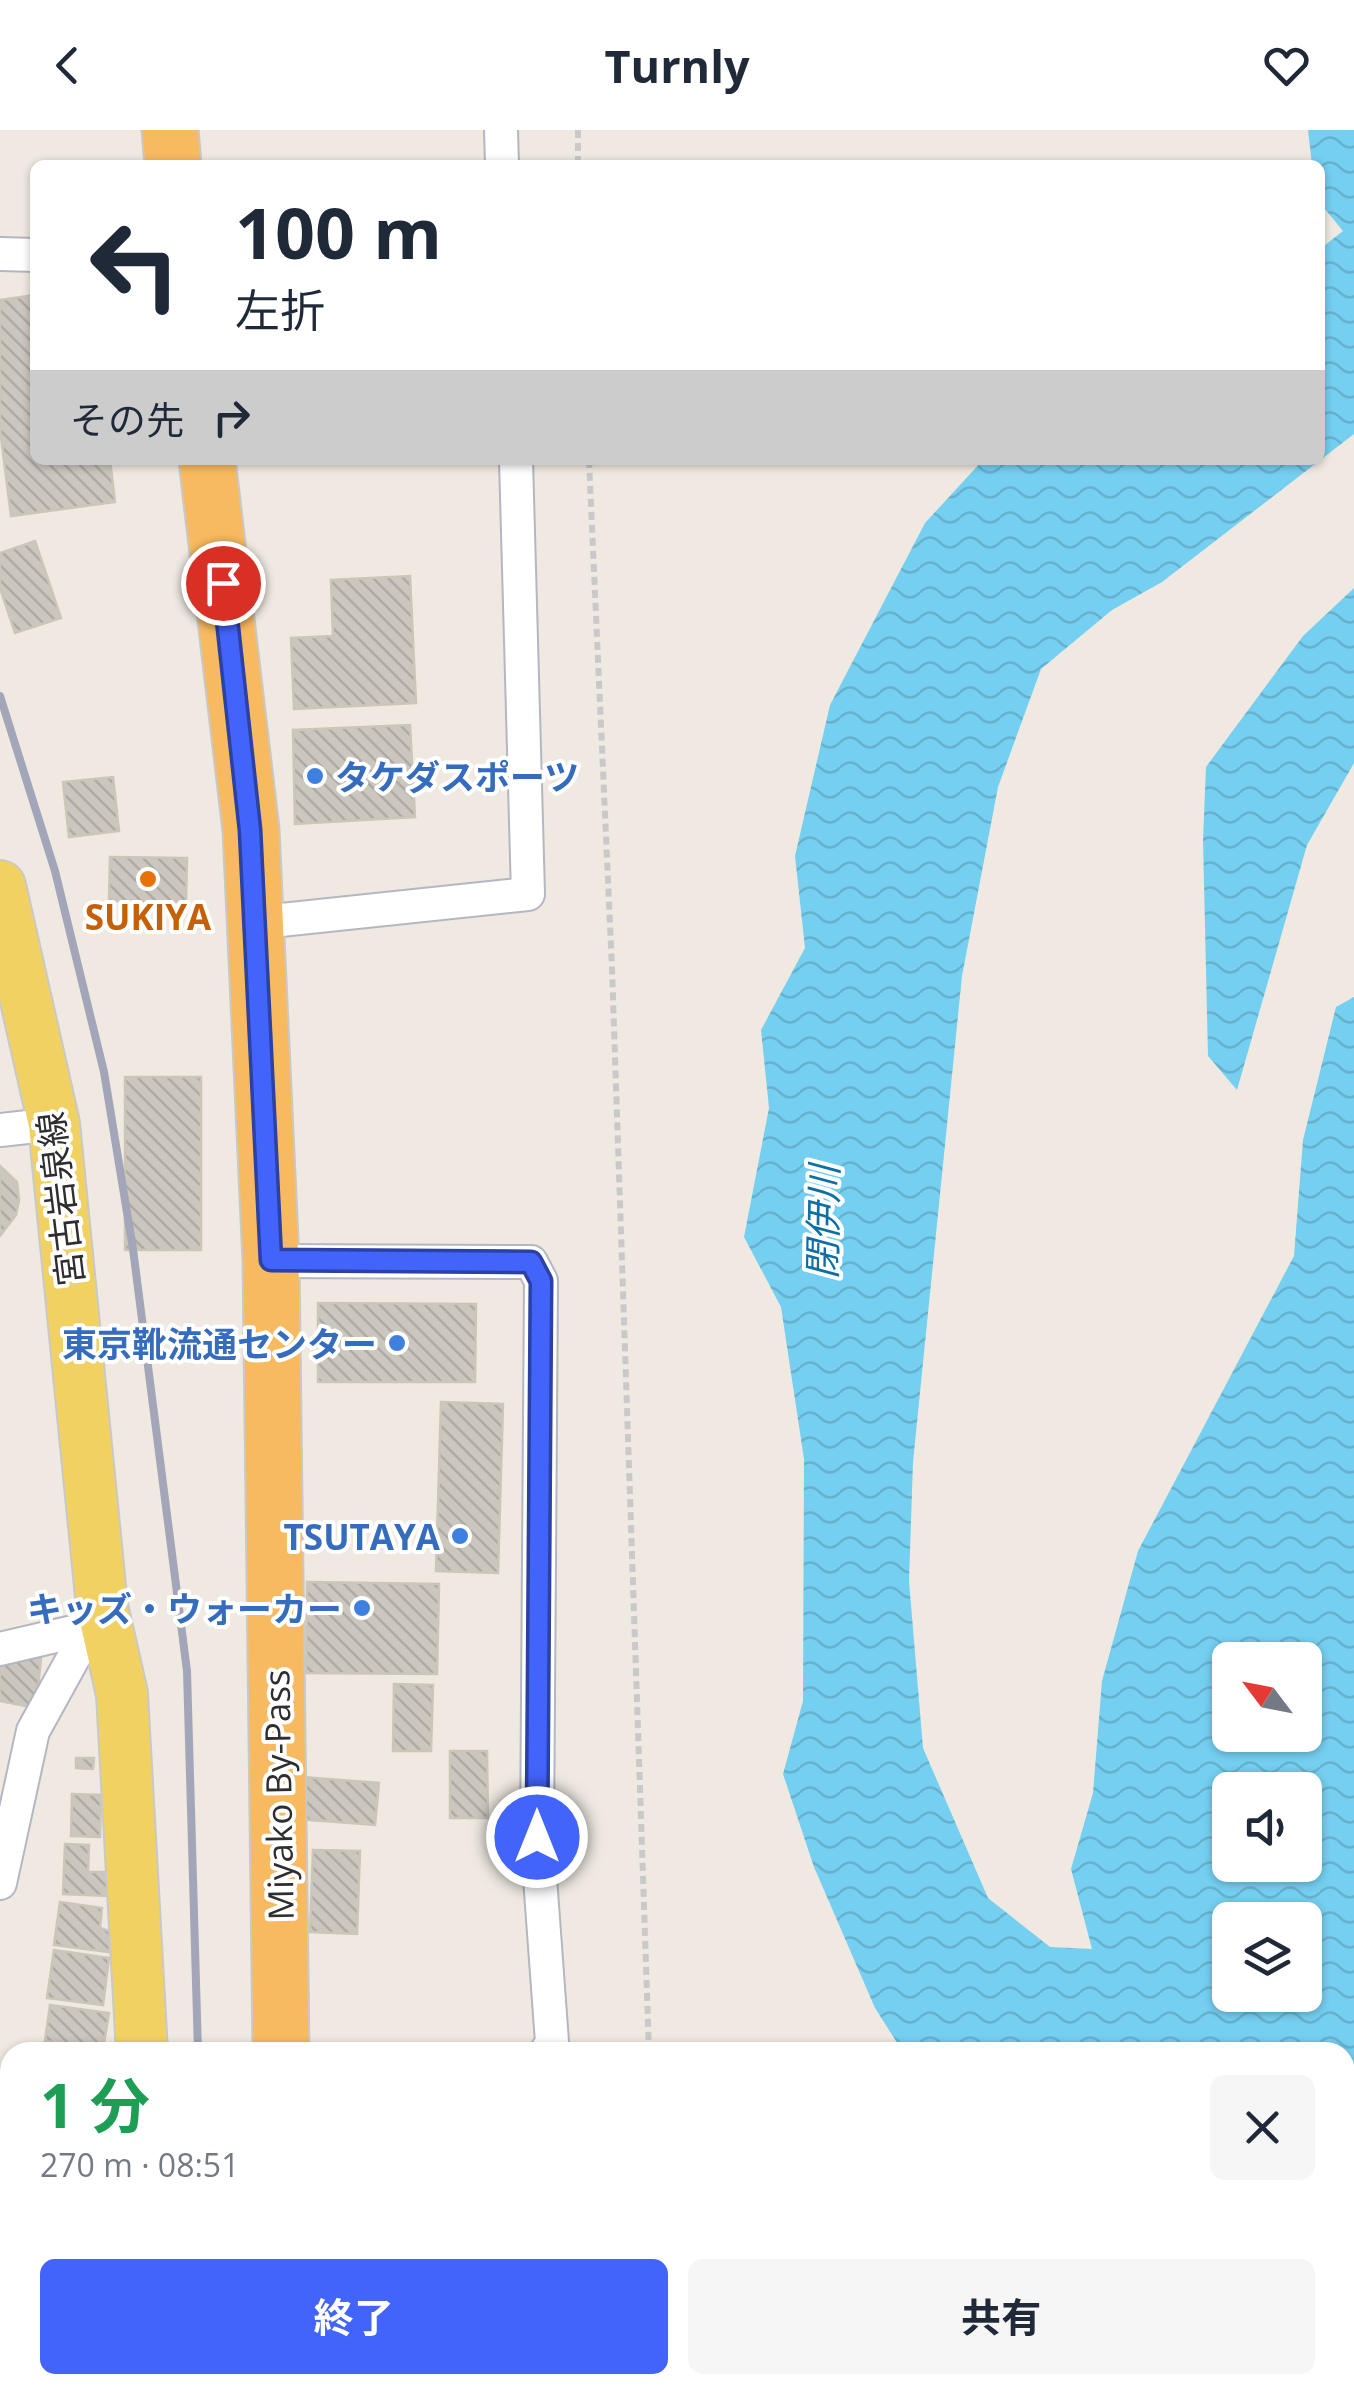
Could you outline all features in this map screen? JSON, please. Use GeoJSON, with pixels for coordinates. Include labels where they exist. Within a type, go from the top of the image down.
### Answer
{"type":"FeatureCollection","features":[{"type":"Feature","properties":{"kind":"highway"},"geometry":{"type":"LineString","coordinates":[[170,130],[172,160]]}},
{"type":"Feature","properties":{"kind":"highway","name":"Miyako By-Pass"},"geometry":{"type":"LineString","coordinates":[[207,465],[250,830],[271,1260],[281,2042]]}},
{"type":"Feature","properties":{"kind":"main road","name":"宮古岩泉線"},"geometry":{"type":"LineString","coordinates":[[0,886],[54,1124],[96,1617],[122,1694],[141,2042]]}},
{"type":"Feature","properties":{"kind":"street"},"geometry":{"type":"LineString","coordinates":[[501,130],[502,160]]}},
{"type":"Feature","properties":{"kind":"street"},"geometry":{"type":"LineString","coordinates":[[0,254],[30,255]]}},
{"type":"Feature","properties":{"kind":"street"},"geometry":{"type":"LineString","coordinates":[[252,923],[528,894],[516,465]]}},
{"type":"Feature","properties":{"kind":"street"},"geometry":{"type":"LineString","coordinates":[[0,1130],[54,1124]]}},
{"type":"Feature","properties":{"kind":"street"},"geometry":{"type":"LineString","coordinates":[[271,1260],[531,1262],[541,1281],[537,1837],[552,2042]]}},
{"type":"Feature","properties":{"kind":"street"},"geometry":{"type":"LineString","coordinates":[[0,1650],[96,1617]]}},
{"type":"Feature","properties":{"kind":"street"},"geometry":{"type":"LineString","coordinates":[[2,1862],[32,1731],[96,1617]]}},
{"type":"Feature","properties":{"kind":"path"},"geometry":{"type":"LineString","coordinates":[[578,130],[578,160]]}},
{"type":"Feature","properties":{"kind":"path"},"geometry":{"type":"LineString","coordinates":[[589,465],[612,969],[650,2042]]}},
{"type":"Feature","properties":{"kind":"water"},"geometry":{"type":"Polygon","coordinates":[[[1308,130],[1354,130],[1354,434],[1325,456],[1325,245],[1343,231],[1325,209],[1325,160],[1311,160],[1308,130]]]}},
{"type":"Feature","properties":{"kind":"water","name":"閉伊川"},"geometry":{"type":"Polygon","coordinates":[[[978,465],[1314,465],[1162,582],[1112,610],[1041,669],[998,787],[962,976],[913,1462],[909,1581],[923,1748],[988,1898],[1050,1947],[1092,1949],[1071,1869],[1093,1793],[1102,1681],[1138,1551],[1294,1256],[1303,1140],[1336,1007],[1354,997],[1354,2042],[897,2042],[875,2008],[814,1867],[783,1774],[803,1701],[804,1459],[781,1307],[744,1237],[769,1108],[761,1030],[805,948],[795,856],[830,705],[925,523],[978,465]]]}},
{"type":"Feature","properties":{"kind":"water"},"geometry":{"type":"Polygon","coordinates":[[[1354,588],[1354,763],[1307,845],[1237,1090],[1208,1056],[1203,840],[1206,767],[1303,636],[1354,588]]]}},
{"type":"Feature","properties":{"kind":"building"},"geometry":{"type":"Polygon","coordinates":[[[30,296],[30,465],[111,465],[115,502],[11,516],[0,429],[0,300],[30,296]]]}},
{"type":"Feature","properties":{"kind":"building"},"geometry":{"type":"Polygon","coordinates":[[[35,541],[61,618],[15,633],[0,588],[0,553],[35,541]]]}},
{"type":"Feature","properties":{"kind":"building"},"geometry":{"type":"Polygon","coordinates":[[[410,576],[416,703],[294,709],[291,638],[333,636],[331,580],[410,576]]]}},
{"type":"Feature","properties":{"kind":"building"},"geometry":{"type":"Polygon","coordinates":[[[410,725],[415,817],[295,824],[293,730],[410,725]]]}},
{"type":"Feature","properties":{"kind":"building"},"geometry":{"type":"Polygon","coordinates":[[[113,777],[119,831],[69,837],[63,782],[113,777]]]}},
{"type":"Feature","properties":{"kind":"building","name":"SUKIYA"},"geometry":{"type":"Polygon","coordinates":[[[110,857],[187,858],[186,902],[109,901],[110,857]]]}},
{"type":"Feature","properties":{"kind":"building"},"geometry":{"type":"Polygon","coordinates":[[[125,1077],[201,1077],[201,1250],[125,1250],[125,1077]]]}},
{"type":"Feature","properties":{"kind":"building"},"geometry":{"type":"Polygon","coordinates":[[[0,1166],[17,1182],[19,1200],[16,1215],[0,1236],[0,1166]]]}},
{"type":"Feature","properties":{"kind":"building","name":"東京靴流通センター"},"geometry":{"type":"Polygon","coordinates":[[[318,1303],[476,1304],[475,1382],[318,1382],[318,1303]]]}},
{"type":"Feature","properties":{"kind":"building"},"geometry":{"type":"Polygon","coordinates":[[[441,1402],[503,1404],[498,1573],[436,1571],[441,1402]]]}},
{"type":"Feature","properties":{"kind":"building"},"geometry":{"type":"Polygon","coordinates":[[[307,1582],[439,1584],[437,1674],[306,1673],[307,1582]]]}},
{"type":"Feature","properties":{"kind":"building"},"geometry":{"type":"Polygon","coordinates":[[[11,1654],[41,1658],[36,1708],[0,1701],[0,1658],[11,1654]]]}},
{"type":"Feature","properties":{"kind":"building"},"geometry":{"type":"Polygon","coordinates":[[[394,1684],[433,1685],[431,1751],[393,1751],[394,1684]]]}},
{"type":"Feature","properties":{"kind":"building"},"geometry":{"type":"Polygon","coordinates":[[[450,1751],[487,1751],[488,1818],[450,1818],[450,1751]]]}},
{"type":"Feature","properties":{"kind":"building"},"geometry":{"type":"Polygon","coordinates":[[[76,1758],[94,1758],[93,1769],[76,1768],[76,1758]]]}},
{"type":"Feature","properties":{"kind":"building"},"geometry":{"type":"Polygon","coordinates":[[[302,1777],[379,1783],[375,1825],[298,1819],[302,1777]]]}},
{"type":"Feature","properties":{"kind":"building"},"geometry":{"type":"Polygon","coordinates":[[[72,1794],[101,1795],[100,1837],[71,1836],[72,1794]]]}},
{"type":"Feature","properties":{"kind":"building"},"geometry":{"type":"Polygon","coordinates":[[[65,1844],[89,1845],[88,1872],[109,1872],[108,1896],[63,1894],[65,1844]]]}},
{"type":"Feature","properties":{"kind":"building"},"geometry":{"type":"Polygon","coordinates":[[[313,1850],[360,1851],[357,1934],[310,1932],[313,1850]]]}},
{"type":"Feature","properties":{"kind":"building"},"geometry":{"type":"Polygon","coordinates":[[[60,1902],[102,1908],[100,1928],[112,1932],[109,1952],[54,1945],[60,1902]]]}},
{"type":"Feature","properties":{"kind":"building"},"geometry":{"type":"Polygon","coordinates":[[[54,1950],[109,1958],[103,2005],[47,1998],[54,1950]]]}},
{"type":"Feature","properties":{"kind":"building"},"geometry":{"type":"Polygon","coordinates":[[[50,2005],[109,2013],[104,2042],[45,2041],[50,2005]]]}},
{"type":"Feature","properties":{"kind":"railway"},"geometry":{"type":"LineString","coordinates":[[0,696],[55,871],[104,1072],[133,1249],[187,1671],[198,2042]]}},
{"type":"Feature","properties":{"kind":"place","name":"タケダスポーツ"},"geometry":{"type":"Point","coordinates":[315,776]}},
{"type":"Feature","properties":{"kind":"place","name":"SUKIYA"},"geometry":{"type":"Point","coordinates":[148,879]}},
{"type":"Feature","properties":{"kind":"place","name":"東京靴流通センター"},"geometry":{"type":"Point","coordinates":[397,1343]}},
{"type":"Feature","properties":{"kind":"place","name":"TSUTAYA"},"geometry":{"type":"Point","coordinates":[460,1536]}},
{"type":"Feature","properties":{"kind":"place","name":"キッズ・ウォーカー"},"geometry":{"type":"Point","coordinates":[362,1608]}},
{"type":"Feature","properties":{"kind":"route"},"geometry":{"type":"LineString","coordinates":[[223,583],[250,830],[271,1260],[531,1262],[541,1281],[537,1837]]}}]}
